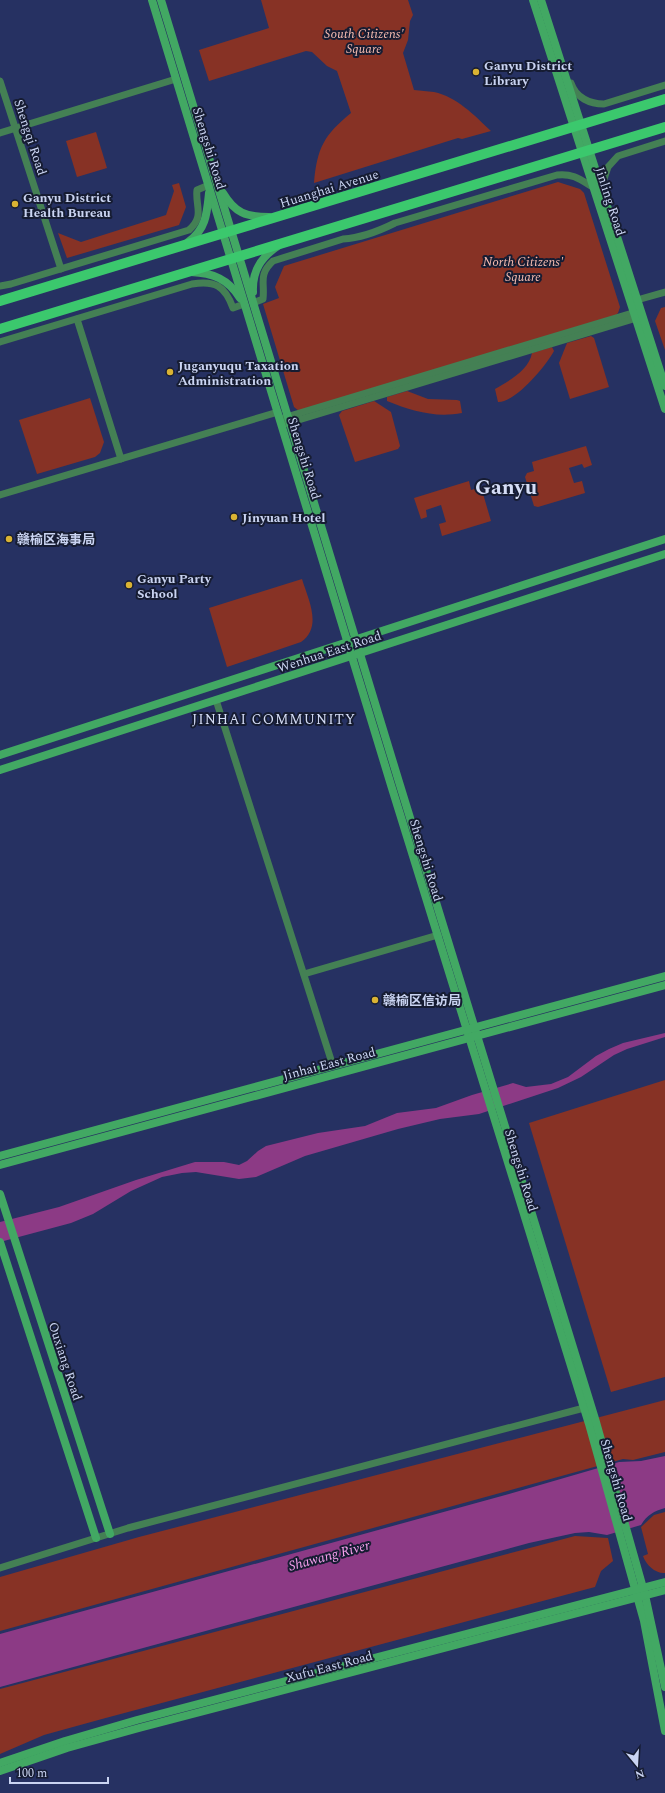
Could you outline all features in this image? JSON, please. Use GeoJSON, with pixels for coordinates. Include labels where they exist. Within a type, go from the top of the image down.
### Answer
{"type":"FeatureCollection","features":[{"type":"Feature","properties":{"kind":"main road","name":"Shengshi Road"},"geometry":{"type":"LineString","coordinates":[[152,0],[176,79],[235,257],[283,419],[472,1033],[640,1593],[665,1731]]}},
{"type":"Feature","properties":{"kind":"main road","name":"Shengshi Road"},"geometry":{"type":"LineString","coordinates":[[161,0],[212,185]]}},
{"type":"Feature","properties":{"kind":"main road","name":"Jinling Road"},"geometry":{"type":"LineString","coordinates":[[533,0],[598,188],[638,315],[665,409]]}},
{"type":"Feature","properties":{"kind":"main road","name":"Jinling Road"},"geometry":{"type":"LineString","coordinates":[[540,0],[549,26],[577,125]]}},
{"type":"Feature","properties":{"kind":"main road","name":"Huanghai Avenue"},"geometry":{"type":"LineString","coordinates":[[0,301],[665,99]]}},
{"type":"Feature","properties":{"kind":"main road"},"geometry":{"type":"LineString","coordinates":[[0,329],[665,127]]}},
{"type":"Feature","properties":{"kind":"main road"},"geometry":{"type":"LineString","coordinates":[[212,185],[242,213],[254,217],[276,217]]}},
{"type":"Feature","properties":{"kind":"main road"},"geometry":{"type":"LineString","coordinates":[[183,246],[196,236],[204,225],[208,212],[212,185]]}},
{"type":"Feature","properties":{"kind":"main road","name":"Jinling Road"},"geometry":{"type":"LineString","coordinates":[[598,188],[637,300],[638,315],[665,386]]}},
{"type":"Feature","properties":{"kind":"main road"},"geometry":{"type":"LineString","coordinates":[[248,304],[258,264],[272,250],[283,243]]}},
{"type":"Feature","properties":{"kind":"main road"},"geometry":{"type":"LineString","coordinates":[[189,271],[208,273],[228,282],[248,304]]}},
{"type":"Feature","properties":{"kind":"main road","name":"Wenhua East Road"},"geometry":{"type":"LineString","coordinates":[[0,755],[665,539]]}},
{"type":"Feature","properties":{"kind":"main road","name":"Wenhua East Road"},"geometry":{"type":"LineString","coordinates":[[0,770],[665,554]]}},
{"type":"Feature","properties":{"kind":"main road","name":"Shengshi Road"},"geometry":{"type":"LineString","coordinates":[[356,654],[438,935],[472,1033],[596,1422],[665,1687]]}},
{"type":"Feature","properties":{"kind":"main road","name":"Jinhai East Road"},"geometry":{"type":"LineString","coordinates":[[0,1165],[472,1033],[665,976]]}},
{"type":"Feature","properties":{"kind":"main road","name":"Jinhai East Road"},"geometry":{"type":"LineString","coordinates":[[0,1156],[334,1066],[665,985]]}},
{"type":"Feature","properties":{"kind":"main road","name":"Ouxiang Road"},"geometry":{"type":"LineString","coordinates":[[0,1194],[110,1534]]}},
{"type":"Feature","properties":{"kind":"main road","name":"Ouxiang Road"},"geometry":{"type":"LineString","coordinates":[[0,1242],[96,1538]]}},
{"type":"Feature","properties":{"kind":"main road","name":"Xufu East Road"},"geometry":{"type":"LineString","coordinates":[[0,1772],[68,1748],[640,1593],[665,1582]]}},
{"type":"Feature","properties":{"kind":"main road","name":"Xufu East Road"},"geometry":{"type":"LineString","coordinates":[[0,1763],[65,1741],[137,1720],[640,1593],[665,1590]]}},
{"type":"Feature","properties":{"kind":"street"},"geometry":{"type":"LineString","coordinates":[[549,26],[554,30],[573,89],[586,100],[595,104],[604,104],[665,85]]}},
{"type":"Feature","properties":{"kind":"street"},"geometry":{"type":"LineString","coordinates":[[0,133],[176,79]]}},
{"type":"Feature","properties":{"kind":"street","name":"Shengqi Road"},"geometry":{"type":"LineString","coordinates":[[0,81],[60,269]]}},
{"type":"Feature","properties":{"kind":"street"},"geometry":{"type":"LineString","coordinates":[[0,342],[192,284],[207,281],[218,285],[224,291],[233,308],[248,304],[264,299],[263,274],[266,268],[273,261],[343,239],[352,239],[381,230],[395,223],[557,175],[569,174],[578,177],[598,188],[608,166],[618,156],[665,141]]}},
{"type":"Feature","properties":{"kind":"street"},"geometry":{"type":"LineString","coordinates":[[0,286],[11,284],[189,230],[195,224],[199,212],[197,190],[212,185]]}},
{"type":"Feature","properties":{"kind":"street"},"geometry":{"type":"LineString","coordinates":[[60,269],[76,278]]}},
{"type":"Feature","properties":{"kind":"street"},"geometry":{"type":"LineString","coordinates":[[52,285],[60,269]]}},
{"type":"Feature","properties":{"kind":"street"},"geometry":{"type":"LineString","coordinates":[[637,300],[665,292]]}},
{"type":"Feature","properties":{"kind":"street"},"geometry":{"type":"LineString","coordinates":[[77,319],[89,302]]}},
{"type":"Feature","properties":{"kind":"street"},"geometry":{"type":"LineString","coordinates":[[56,312],[77,319]]}},
{"type":"Feature","properties":{"kind":"street"},"geometry":{"type":"LineString","coordinates":[[0,495],[121,459],[283,419],[638,315]]}},
{"type":"Feature","properties":{"kind":"street"},"geometry":{"type":"LineString","coordinates":[[77,319],[121,459]]}},
{"type":"Feature","properties":{"kind":"street"},"geometry":{"type":"LineString","coordinates":[[216,700],[334,1066]]}},
{"type":"Feature","properties":{"kind":"street"},"geometry":{"type":"LineString","coordinates":[[304,974],[438,935]]}},
{"type":"Feature","properties":{"kind":"street"},"geometry":{"type":"LineString","coordinates":[[0,1568],[110,1534],[584,1408]]}},
{"type":"Feature","properties":{"kind":"green space","name":"South Citizens' Square"},"geometry":{"type":"Polygon","coordinates":[[[261,0],[408,0],[413,15],[410,21],[408,40],[403,53],[414,90],[442,94],[458,102],[491,131],[462,139],[458,138],[314,183],[317,160],[324,143],[334,128],[351,113],[337,71],[327,66],[312,52],[306,51],[209,81],[199,50],[269,28],[261,0]]]}},
{"type":"Feature","properties":{"kind":"green space"},"geometry":{"type":"Polygon","coordinates":[[[96,132],[107,168],[77,177],[66,141],[96,132]]]}},
{"type":"Feature","properties":{"kind":"green space","name":"North Citizens' Square"},"geometry":{"type":"Polygon","coordinates":[[[558,182],[580,189],[584,193],[620,307],[616,315],[299,411],[294,407],[263,304],[279,298],[275,287],[284,266],[558,182]]]}},
{"type":"Feature","properties":{"kind":"green space"},"geometry":{"type":"Polygon","coordinates":[[[179,183],[186,207],[179,225],[67,258],[58,233],[81,242],[166,215],[174,191],[172,185],[179,183]]]}},
{"type":"Feature","properties":{"kind":"green space"},"geometry":{"type":"Polygon","coordinates":[[[665,307],[665,350],[655,321],[661,308],[665,307]]]}},
{"type":"Feature","properties":{"kind":"green space"},"geometry":{"type":"Polygon","coordinates":[[[591,336],[594,338],[609,387],[570,399],[559,363],[567,343],[591,336]]]}},
{"type":"Feature","properties":{"kind":"green space"},"geometry":{"type":"Polygon","coordinates":[[[552,347],[554,351],[537,374],[513,397],[505,401],[498,402],[495,389],[512,379],[523,370],[532,353],[552,347]]]}},
{"type":"Feature","properties":{"kind":"green space"},"geometry":{"type":"Polygon","coordinates":[[[407,391],[428,399],[460,401],[462,413],[442,415],[424,413],[387,401],[387,397],[407,391]]]}},
{"type":"Feature","properties":{"kind":"green space"},"geometry":{"type":"Polygon","coordinates":[[[90,398],[104,442],[100,453],[95,457],[37,474],[19,420],[90,398]]]}},
{"type":"Feature","properties":{"kind":"green space"},"geometry":{"type":"Polygon","coordinates":[[[374,401],[391,412],[400,446],[398,449],[355,462],[339,415],[342,411],[374,401]]]}},
{"type":"Feature","properties":{"kind":"green space"},"geometry":{"type":"Polygon","coordinates":[[[586,446],[592,465],[584,468],[582,464],[569,468],[574,483],[582,481],[585,493],[538,507],[534,506],[525,477],[527,473],[534,471],[532,462],[586,446]]]}},
{"type":"Feature","properties":{"kind":"green space"},"geometry":{"type":"Polygon","coordinates":[[[469,481],[471,490],[481,487],[491,521],[442,536],[439,524],[446,522],[441,505],[426,510],[427,517],[421,519],[414,498],[469,481]]]}},
{"type":"Feature","properties":{"kind":"green space"},"geometry":{"type":"Polygon","coordinates":[[[302,579],[310,604],[313,621],[308,636],[301,642],[227,667],[209,608],[302,579]]]}},
{"type":"Feature","properties":{"kind":"green space"},"geometry":{"type":"Polygon","coordinates":[[[665,1080],[665,1377],[611,1392],[529,1123],[665,1080]]]}},
{"type":"Feature","properties":{"kind":"green space"},"geometry":{"type":"Polygon","coordinates":[[[665,1400],[665,1452],[633,1460],[623,1459],[0,1631],[0,1577],[139,1537],[665,1400]]]}},
{"type":"Feature","properties":{"kind":"green space"},"geometry":{"type":"Polygon","coordinates":[[[665,1512],[665,1573],[662,1573],[649,1566],[644,1559],[643,1556],[648,1554],[641,1527],[654,1515],[665,1512]]]}},
{"type":"Feature","properties":{"kind":"green space"},"geometry":{"type":"Polygon","coordinates":[[[575,1536],[608,1538],[613,1561],[601,1571],[595,1587],[44,1735],[0,1754],[0,1689],[575,1536]]]}},
{"type":"Feature","properties":{"kind":"water"},"geometry":{"type":"Polygon","coordinates":[[[665,1033],[665,1037],[627,1049],[614,1055],[581,1077],[558,1088],[479,1114],[440,1119],[398,1129],[305,1156],[256,1177],[239,1179],[196,1172],[162,1177],[131,1191],[93,1214],[71,1223],[0,1242],[0,1222],[59,1207],[136,1180],[195,1162],[224,1162],[239,1165],[247,1161],[266,1146],[318,1133],[365,1126],[397,1113],[436,1108],[472,1095],[513,1083],[526,1087],[551,1084],[568,1077],[596,1056],[609,1049],[623,1043],[665,1033]]]}},
{"type":"Feature","properties":{"kind":"water","name":"Shawang River"},"geometry":{"type":"Polygon","coordinates":[[[665,1456],[665,1508],[651,1514],[641,1525],[607,1535],[589,1532],[575,1533],[529,1543],[0,1687],[0,1634],[509,1494],[619,1462],[641,1461],[665,1456]]]}},
{"type":"Feature","properties":{"kind":"place","name":"Ganyu District Library"},"geometry":{"type":"Point","coordinates":[476,72]}},
{"type":"Feature","properties":{"kind":"place","name":"Ganyu District Health Bureau"},"geometry":{"type":"Point","coordinates":[15,204]}},
{"type":"Feature","properties":{"kind":"place","name":"Juganyuqu Taxation Administration"},"geometry":{"type":"Point","coordinates":[170,372]}},
{"type":"Feature","properties":{"kind":"place","name":"Jinyuan Hotel"},"geometry":{"type":"Point","coordinates":[234,517]}},
{"type":"Feature","properties":{"kind":"place","name":"赣榆区海事局"},"geometry":{"type":"Point","coordinates":[9,539]}},
{"type":"Feature","properties":{"kind":"place","name":"Ganyu Party School"},"geometry":{"type":"Point","coordinates":[129,585]}},
{"type":"Feature","properties":{"kind":"place","name":"赣榆区信访局"},"geometry":{"type":"Point","coordinates":[375,1000]}},
{"type":"Feature","properties":{"kind":"district","name":"Ganyu"},"geometry":{"type":"Point","coordinates":[506,487]}},
{"type":"Feature","properties":{"kind":"district","name":"JINHAI COMMUNITY"},"geometry":{"type":"Point","coordinates":[274,719]}}]}
